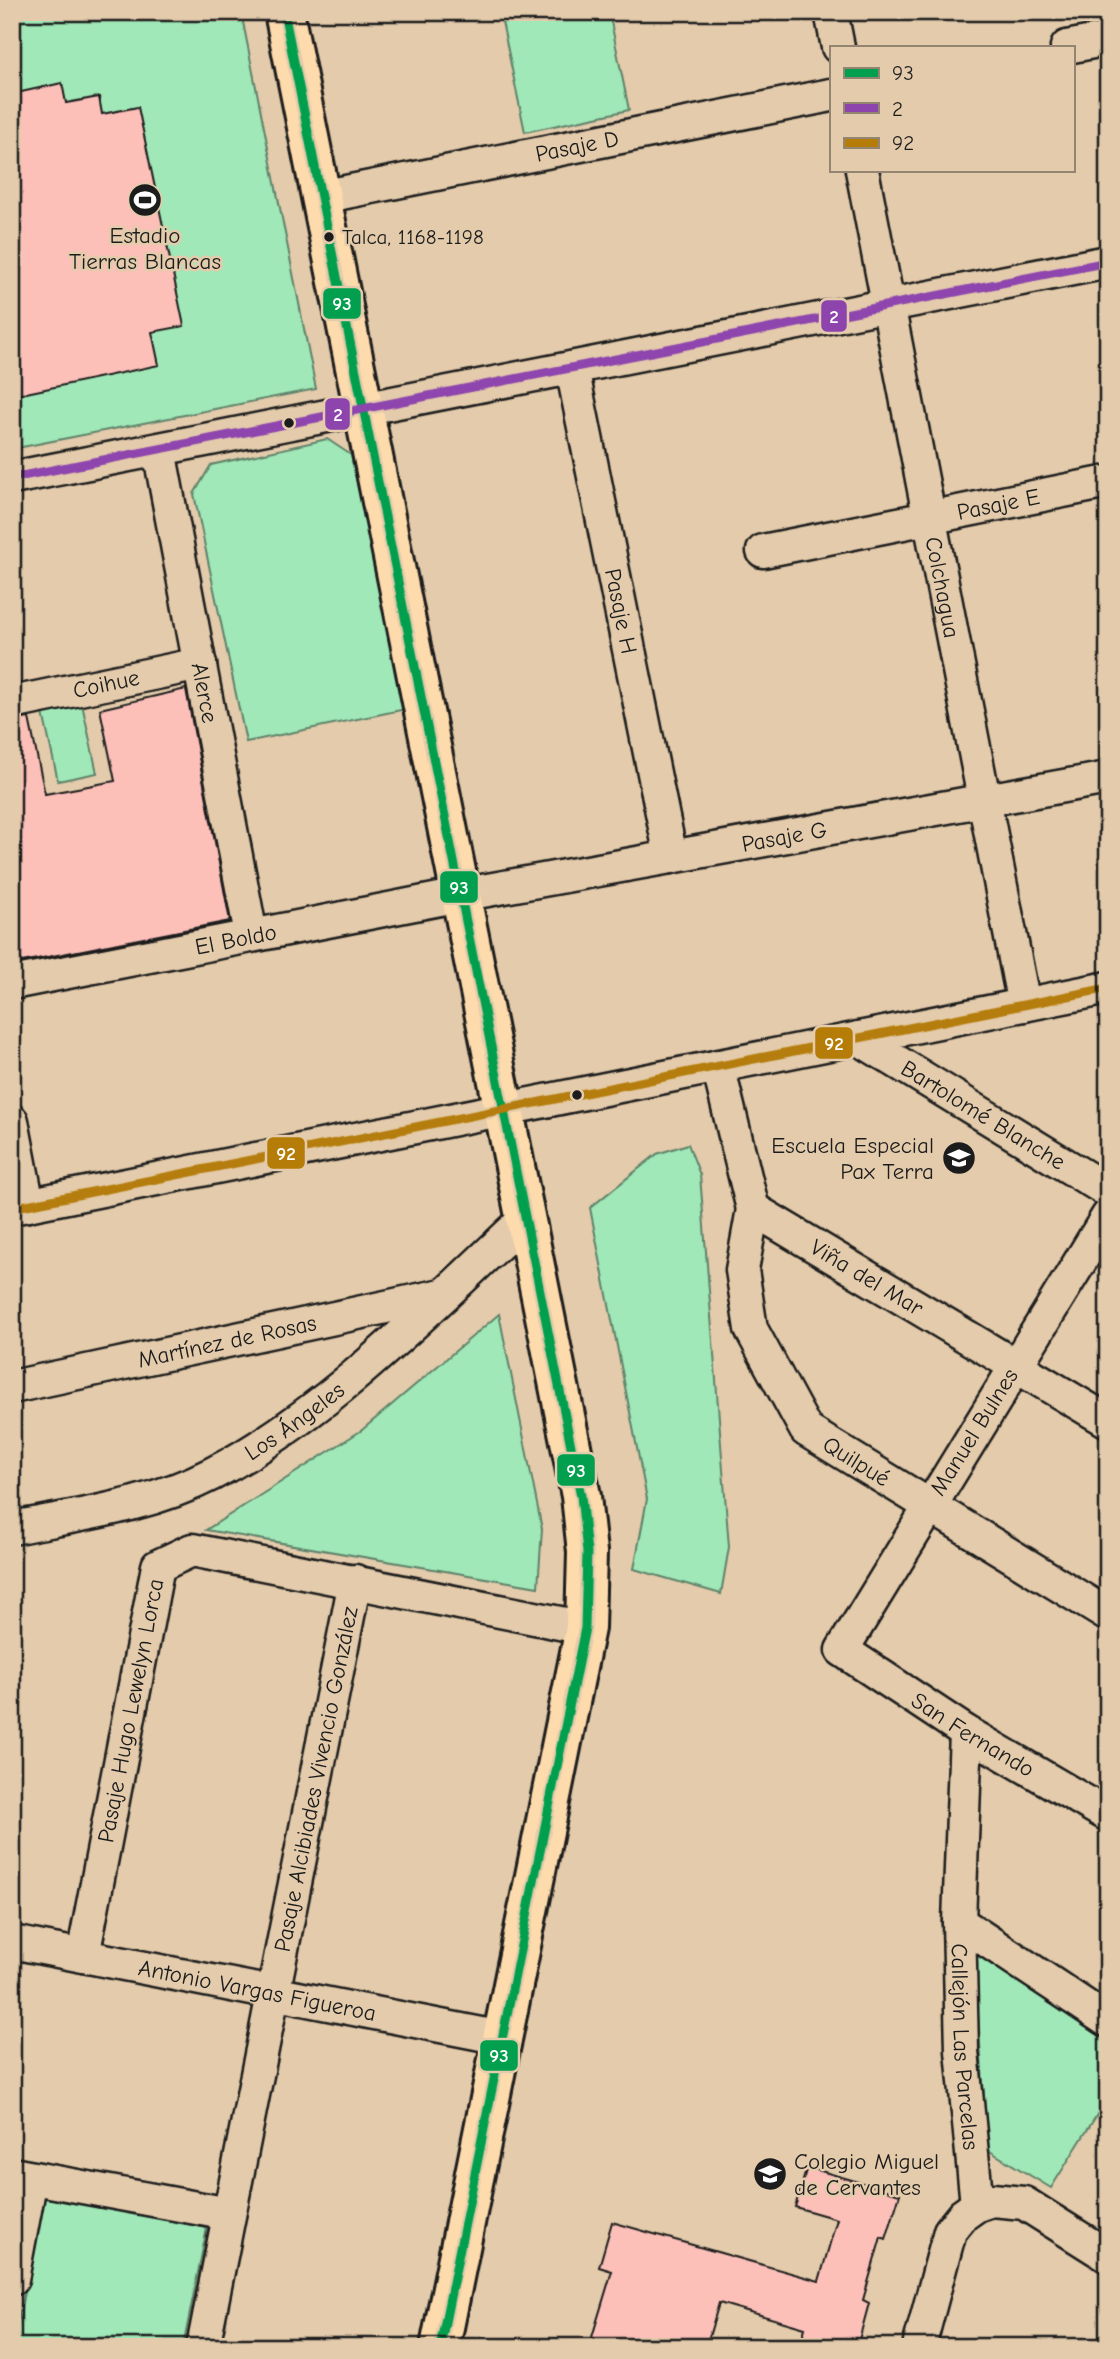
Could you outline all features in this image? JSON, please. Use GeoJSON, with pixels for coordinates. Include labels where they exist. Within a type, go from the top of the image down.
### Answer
{"type":"FeatureCollection","features":[{"type":"Feature","properties":{"kind":"main road"},"geometry":{"type":"LineString","coordinates":[[285,12],[524,1220],[582,1496],[587,1552],[586,1629],[440,2347]]}},
{"type":"Feature","properties":{"kind":"street"},"geometry":{"type":"LineString","coordinates":[[831,12],[838,46]]}},
{"type":"Feature","properties":{"kind":"street"},"geometry":{"type":"LineString","coordinates":[[1072,46],[1108,39]]}},
{"type":"Feature","properties":{"kind":"street","name":"Pasaje D"},"geometry":{"type":"LineString","coordinates":[[321,197],[830,95]]}},
{"type":"Feature","properties":{"kind":"street","name":"Colchagua"},"geometry":{"type":"LineString","coordinates":[[862,172],[1024,1005]]}},
{"type":"Feature","properties":{"kind":"street"},"geometry":{"type":"LineString","coordinates":[[12,478],[1108,262]]}},
{"type":"Feature","properties":{"kind":"street","name":"Pasaje H"},"geometry":{"type":"LineString","coordinates":[[572,368],[671,856]]}},
{"type":"Feature","properties":{"kind":"street","name":"Alerce"},"geometry":{"type":"LineString","coordinates":[[159,450],[251,935]]}},
{"type":"Feature","properties":{"kind":"street","name":"Pasaje E"},"geometry":{"type":"LineString","coordinates":[[763,551],[1108,482]]}},
{"type":"Feature","properties":{"kind":"street","name":"Coihue"},"geometry":{"type":"LineString","coordinates":[[12,703],[200,664]]}},
{"type":"Feature","properties":{"kind":"street","name":"Pasaje G"},"geometry":{"type":"LineString","coordinates":[[460,895],[1108,778]]}},
{"type":"Feature","properties":{"kind":"street","name":"El Boldo"},"geometry":{"type":"LineString","coordinates":[[12,983],[460,895]]}},
{"type":"Feature","properties":{"kind":"street"},"geometry":{"type":"LineString","coordinates":[[12,1121],[20,1206],[1108,988]]}},
{"type":"Feature","properties":{"kind":"street","name":"Bartolomé Blanche"},"geometry":{"type":"LineString","coordinates":[[858,1038],[1104,1185]]}},
{"type":"Feature","properties":{"kind":"street"},"geometry":{"type":"LineString","coordinates":[[718,1066],[753,1209]]}},
{"type":"Feature","properties":{"kind":"street","name":"Viña del Mar"},"geometry":{"type":"LineString","coordinates":[[753,1209],[1108,1421]]}},
{"type":"Feature","properties":{"kind":"street","name":"Quilpué"},"geometry":{"type":"LineString","coordinates":[[753,1209],[742,1270],[751,1329],[806,1430],[1108,1615]]}},
{"type":"Feature","properties":{"kind":"street","name":"Manuel Bulnes"},"geometry":{"type":"LineString","coordinates":[[842,1650],[1108,1216]]}},
{"type":"Feature","properties":{"kind":"street","name":"Los Ángeles"},"geometry":{"type":"LineString","coordinates":[[12,1528],[124,1507],[211,1475],[306,1415],[524,1220]]}},
{"type":"Feature","properties":{"kind":"street","name":"Martínez de Rosas"},"geometry":{"type":"LineString","coordinates":[[12,1387],[444,1294]]}},
{"type":"Feature","properties":{"kind":"street","name":"Pasaje Hugo Lewelyn Lorca"},"geometry":{"type":"LineString","coordinates":[[83,1956],[158,1566],[192,1550],[586,1629]]}},
{"type":"Feature","properties":{"kind":"street","name":"Pasaje Alcibiades Vivencio González"},"geometry":{"type":"LineString","coordinates":[[203,2347],[355,1581]]}},
{"type":"Feature","properties":{"kind":"street","name":"San Fernando"},"geometry":{"type":"LineString","coordinates":[[842,1650],[966,1732],[1108,1815]]}},
{"type":"Feature","properties":{"kind":"street","name":"Callejón Las Parcelas"},"geometry":{"type":"LineString","coordinates":[[966,1732],[959,1923],[962,2051],[977,2205]]}},
{"type":"Feature","properties":{"kind":"street"},"geometry":{"type":"LineString","coordinates":[[959,1923],[1108,2021]]}},
{"type":"Feature","properties":{"kind":"street","name":"Antonio Vargas Figueroa"},"geometry":{"type":"LineString","coordinates":[[12,1942],[502,2038]]}},
{"type":"Feature","properties":{"kind":"street"},"geometry":{"type":"LineString","coordinates":[[12,2279],[22,2176],[229,2214]]}},
{"type":"Feature","properties":{"kind":"street"},"geometry":{"type":"LineString","coordinates":[[919,2347],[940,2254],[956,2223],[977,2205],[1008,2199],[1024,2203],[1108,2256]]}},
{"type":"Feature","properties":{"kind":"green space","name":"Estadio Tierras Blancas"},"geometry":{"type":"Polygon","coordinates":[[[12,12],[241,12],[316,389],[12,449],[12,12]]]}},
{"type":"Feature","properties":{"kind":"green space"},"geometry":{"type":"Polygon","coordinates":[[[500,12],[609,12],[629,110],[525,132],[500,12]]]}},
{"type":"Feature","properties":{"kind":"green space"},"geometry":{"type":"Polygon","coordinates":[[[327,439],[351,455],[406,709],[246,742],[194,494],[211,465],[327,439]]]}},
{"type":"Feature","properties":{"kind":"green space"},"geometry":{"type":"Polygon","coordinates":[[[82,704],[97,773],[58,781],[43,713],[82,704]]]}},
{"type":"Feature","properties":{"kind":"green space"},"geometry":{"type":"Polygon","coordinates":[[[688,1144],[700,1175],[729,1547],[721,1594],[634,1569],[647,1499],[590,1208],[657,1154],[688,1144]]]}},
{"type":"Feature","properties":{"kind":"green space"},"geometry":{"type":"Polygon","coordinates":[[[499,1314],[542,1529],[538,1587],[206,1530],[362,1430],[499,1314]]]}},
{"type":"Feature","properties":{"kind":"green space"},"geometry":{"type":"Polygon","coordinates":[[[973,1950],[1108,2040],[1108,2097],[1051,2188],[988,2150],[973,1950]]]}},
{"type":"Feature","properties":{"kind":"green space"},"geometry":{"type":"Polygon","coordinates":[[[44,2193],[207,2228],[183,2347],[13,2347],[44,2193]]]}},
{"type":"Feature","properties":{"kind":"building"},"geometry":{"type":"Polygon","coordinates":[[[62,83],[66,103],[99,97],[102,114],[138,107],[184,326],[152,332],[159,365],[12,396],[12,94],[62,83]]]}},
{"type":"Feature","properties":{"kind":"building"},"geometry":{"type":"Polygon","coordinates":[[[186,689],[230,921],[12,964],[12,721],[29,718],[45,794],[115,781],[100,709],[186,689]]]}},
{"type":"Feature","properties":{"kind":"building"},"geometry":{"type":"Polygon","coordinates":[[[807,2167],[900,2194],[886,2239],[881,2237],[863,2300],[869,2303],[859,2340],[852,2338],[850,2347],[800,2347],[805,2328],[719,2303],[706,2347],[589,2347],[612,2271],[599,2267],[612,2222],[819,2281],[837,2219],[795,2207],[807,2167]]]}},
{"type":"Feature","properties":{"kind":"transit line","name":"93"},"geometry":{"type":"LineString","coordinates":[[284,12],[581,1496],[587,1552],[585,1628],[440,2347]]}},
{"type":"Feature","properties":{"kind":"transit line","name":"2"},"geometry":{"type":"LineString","coordinates":[[12,478],[1108,262]]}},
{"type":"Feature","properties":{"kind":"transit line","name":"92"},"geometry":{"type":"LineString","coordinates":[[12,1208],[1108,988]]}},
{"type":"Feature","properties":{"kind":"place","name":"Estadio Tierras Blancas"},"geometry":{"type":"Point","coordinates":[145,200]}},
{"type":"Feature","properties":{"kind":"place","name":"Talca, 1168-1198"},"geometry":{"type":"Point","coordinates":[329,237]}},
{"type":"Feature","properties":{"kind":"place","name":"Escuela Especial Pax Terra"},"geometry":{"type":"Point","coordinates":[959,1158]}},
{"type":"Feature","properties":{"kind":"place","name":"Colegio Miguel de Cervantes"},"geometry":{"type":"Point","coordinates":[770,2174]}}]}
